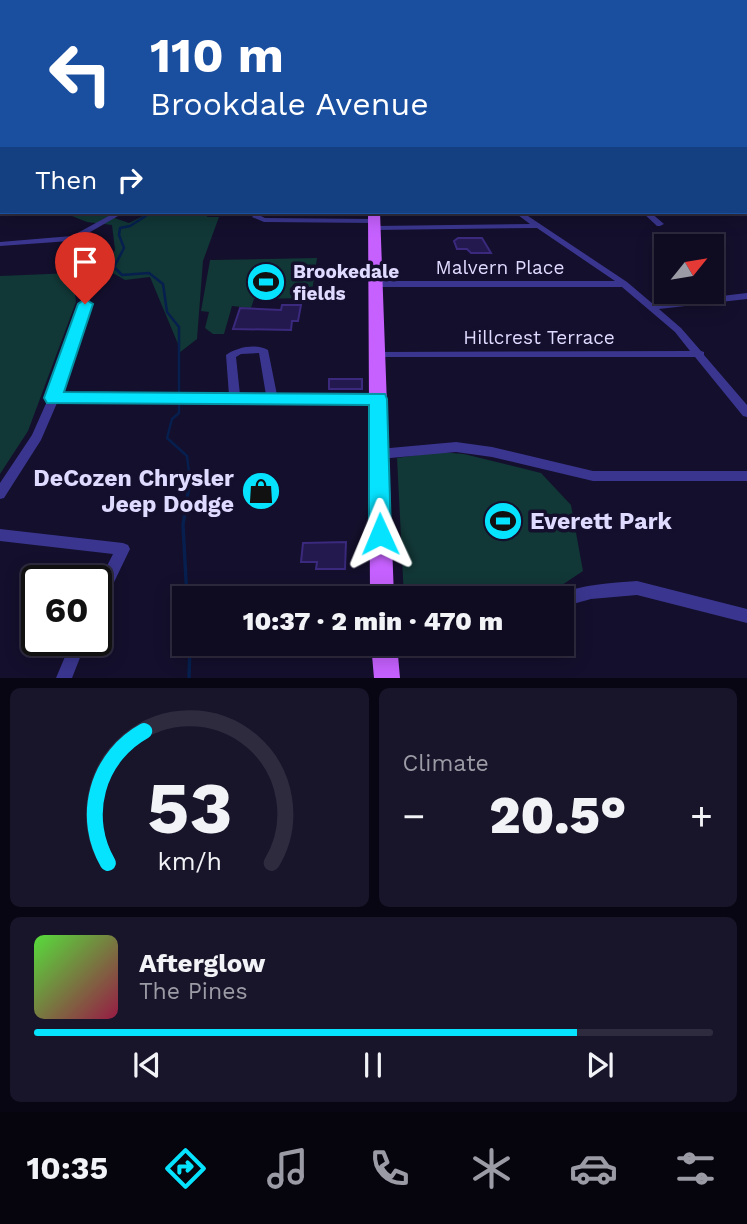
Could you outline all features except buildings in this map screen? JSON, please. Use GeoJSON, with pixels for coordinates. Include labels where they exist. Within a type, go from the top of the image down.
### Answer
{"type":"FeatureCollection","features":[{"type":"Feature","properties":{"kind":"main road"},"geometry":{"type":"LineString","coordinates":[[374,220],[382,586]]}},
{"type":"Feature","properties":{"kind":"main road"},"geometry":{"type":"LineString","coordinates":[[385,656],[387,678]]}},
{"type":"Feature","properties":{"kind":"street"},"geometry":{"type":"LineString","coordinates":[[0,244],[71,239],[117,214]]}},
{"type":"Feature","properties":{"kind":"street"},"geometry":{"type":"LineString","coordinates":[[258,214],[259,219],[281,220],[374,220],[538,226]]}},
{"type":"Feature","properties":{"kind":"street"},"geometry":{"type":"LineString","coordinates":[[275,214],[281,220]]}},
{"type":"Feature","properties":{"kind":"street"},"geometry":{"type":"LineString","coordinates":[[521,214],[624,284],[651,307],[700,354],[747,413]]}},
{"type":"Feature","properties":{"kind":"street"},"geometry":{"type":"LineString","coordinates":[[648,214],[660,224]]}},
{"type":"Feature","properties":{"kind":"street"},"geometry":{"type":"LineString","coordinates":[[0,494],[37,437],[87,298],[87,280],[71,239]]}},
{"type":"Feature","properties":{"kind":"street","name":"Malvern Place"},"geometry":{"type":"LineString","coordinates":[[376,285],[624,284]]}},
{"type":"Feature","properties":{"kind":"street"},"geometry":{"type":"LineString","coordinates":[[651,307],[747,296]]}},
{"type":"Feature","properties":{"kind":"street"},"geometry":{"type":"LineString","coordinates":[[235,398],[230,357],[239,351],[263,350],[272,398]]}},
{"type":"Feature","properties":{"kind":"street","name":"Hillcrest Terrace"},"geometry":{"type":"LineString","coordinates":[[377,355],[700,354]]}},
{"type":"Feature","properties":{"kind":"street"},"geometry":{"type":"LineString","coordinates":[[53,398],[378,399]]}},
{"type":"Feature","properties":{"kind":"street"},"geometry":{"type":"LineString","coordinates":[[379,454],[456,447],[492,452],[593,476],[747,476]]}},
{"type":"Feature","properties":{"kind":"street"},"geometry":{"type":"LineString","coordinates":[[0,535],[123,549],[112,571]]}},
{"type":"Feature","properties":{"kind":"street"},"geometry":{"type":"LineString","coordinates":[[574,597],[591,592],[637,588],[747,616]]}},
{"type":"Feature","properties":{"kind":"street"},"geometry":{"type":"LineString","coordinates":[[64,678],[73,656]]}},
{"type":"Feature","properties":{"kind":"green space"},"geometry":{"type":"Polygon","coordinates":[[[67,214],[103,214],[129,223],[147,214],[208,214],[207,217],[219,217],[203,261],[197,339],[179,353],[178,344],[150,277],[125,280],[104,268],[115,250],[112,225],[87,222],[67,214]]]}},
{"type":"Feature","properties":{"kind":"green space"},"geometry":{"type":"Polygon","coordinates":[[[317,258],[311,298],[254,299],[251,308],[232,306],[224,334],[213,334],[205,328],[209,312],[201,311],[210,260],[317,258]]]}},
{"type":"Feature","properties":{"kind":"green space"},"geometry":{"type":"Polygon","coordinates":[[[72,273],[76,302],[28,431],[0,474],[0,276],[72,273]]]}},
{"type":"Feature","properties":{"kind":"green space"},"geometry":{"type":"Polygon","coordinates":[[[440,452],[464,454],[541,473],[571,505],[583,571],[560,586],[403,586],[397,458],[440,452]]]}},
{"type":"Feature","properties":{"kind":"waterway"},"geometry":{"type":"LineString","coordinates":[[149,214],[130,226],[120,228],[119,235],[124,248],[114,267],[122,275],[149,273],[163,284],[167,312],[179,327],[179,413],[172,419],[167,438],[187,456],[190,480]]}},
{"type":"Feature","properties":{"kind":"waterway"},"geometry":{"type":"LineString","coordinates":[[186,586],[183,525],[190,480]]}},
{"type":"Feature","properties":{"kind":"waterway"},"geometry":{"type":"LineString","coordinates":[[189,678],[190,656]]}},
{"type":"Feature","properties":{"kind":"place","name":"Brookedale fields"},"geometry":{"type":"Point","coordinates":[266,282]}},
{"type":"Feature","properties":{"kind":"place","name":"DeCozen Chrysler Jeep Dodge"},"geometry":{"type":"Point","coordinates":[261,491]}},
{"type":"Feature","properties":{"kind":"place","name":"Everett Park"},"geometry":{"type":"Point","coordinates":[503,521]}},
{"type":"Feature","properties":{"kind":"route"},"geometry":{"type":"LineString","coordinates":[[85,304],[53,398],[378,399],[380,534]]}}]}
